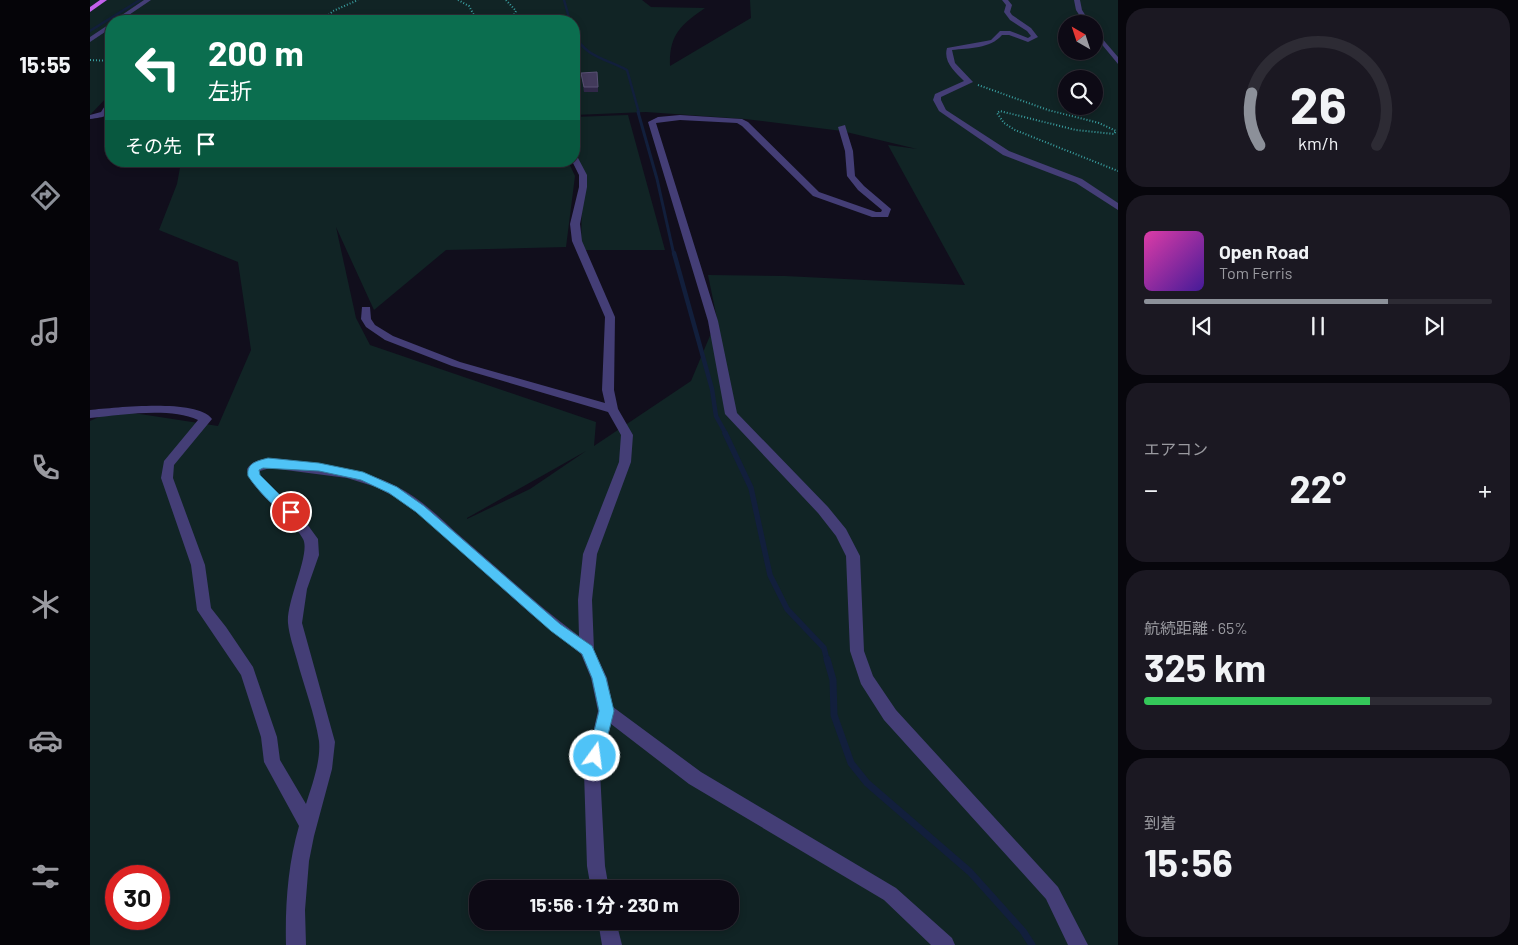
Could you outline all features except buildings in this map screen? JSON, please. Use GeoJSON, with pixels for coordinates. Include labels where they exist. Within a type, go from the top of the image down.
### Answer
{"type":"FeatureCollection","features":[{"type":"Feature","properties":{"kind":"main road"},"geometry":{"type":"LineString","coordinates":[[90,10],[104,0]]}},
{"type":"Feature","properties":{"kind":"street"},"geometry":{"type":"LineString","coordinates":[[125,15],[148,0]]}},
{"type":"Feature","properties":{"kind":"street"},"geometry":{"type":"LineString","coordinates":[[1005,0],[1009,5],[1007,12],[1010,18],[1027,27],[1035,37],[1028,40],[1010,33],[1000,33],[993,41],[987,43],[949,49],[948,54],[954,67],[969,82],[938,96],[937,100],[943,111],[1006,153],[1079,181],[1118,207]]}},
{"type":"Feature","properties":{"kind":"street"},"geometry":{"type":"LineString","coordinates":[[1077,0],[1082,15]]}},
{"type":"Feature","properties":{"kind":"street"},"geometry":{"type":"LineString","coordinates":[[90,40],[105,29]]}},
{"type":"Feature","properties":{"kind":"street"},"geometry":{"type":"LineString","coordinates":[[1103,43],[1118,62]]}},
{"type":"Feature","properties":{"kind":"street"},"geometry":{"type":"LineString","coordinates":[[90,116],[105,113]]}},
{"type":"Feature","properties":{"kind":"street"},"geometry":{"type":"LineString","coordinates":[[842,127],[849,151],[851,176],[861,188],[887,210],[885,215],[875,215],[816,194],[745,124],[739,121],[678,117],[656,118],[652,122],[713,322],[731,414],[823,510],[841,533],[853,556],[857,651],[866,679],[890,715],[1052,892],[1078,945]]}},
{"type":"Feature","properties":{"kind":"street"},"geometry":{"type":"LineString","coordinates":[[579,167],[583,175],[583,186],[575,224],[577,241],[610,317],[608,390],[612,409],[627,435],[625,462],[590,554],[585,600],[587,650],[599,678],[606,711],[592,772],[596,866],[598,880]]}},
{"type":"Feature","properties":{"kind":"street"},"geometry":{"type":"LineString","coordinates":[[366,309],[366,319],[371,327],[389,338],[456,364],[612,409]]}},
{"type":"Feature","properties":{"kind":"street"},"geometry":{"type":"LineString","coordinates":[[90,414],[163,409],[200,416],[206,419],[168,464],[167,478],[198,564],[204,610],[221,631],[248,672],[269,737],[272,762],[309,826]]}},
{"type":"Feature","properties":{"kind":"street"},"geometry":{"type":"LineString","coordinates":[[296,945],[295,926],[302,850],[327,759],[327,742],[295,623],[300,589],[312,555],[311,539],[291,512],[282,506],[254,476],[253,469],[260,464],[268,462],[319,467],[363,476],[393,490],[420,509],[555,628],[587,650]]}},
{"type":"Feature","properties":{"kind":"street"},"geometry":{"type":"LineString","coordinates":[[606,711],[695,778],[890,894],[945,945]]}},
{"type":"Feature","properties":{"kind":"street"},"geometry":{"type":"LineString","coordinates":[[609,930],[612,945]]}},
{"type":"Feature","properties":{"kind":"path"},"geometry":{"type":"LineString","coordinates":[[329,15],[358,0]]}},
{"type":"Feature","properties":{"kind":"path"},"geometry":{"type":"LineString","coordinates":[[458,0],[469,6],[474,15]]}},
{"type":"Feature","properties":{"kind":"path"},"geometry":{"type":"LineString","coordinates":[[506,0],[516,11],[514,15]]}},
{"type":"Feature","properties":{"kind":"path"},"geometry":{"type":"LineString","coordinates":[[90,60],[105,61]]}},
{"type":"Feature","properties":{"kind":"path"},"geometry":{"type":"LineString","coordinates":[[969,82],[1048,110],[1108,126],[1116,131],[1114,134],[1076,130],[1000,111],[996,113],[1004,123],[1015,130],[1118,171]]}},
{"type":"Feature","properties":{"kind":"green space"},"geometry":{"type":"Polygon","coordinates":[[[90,0],[642,0],[651,7],[705,8],[678,31],[672,46],[670,66],[751,18],[750,0],[1118,0],[1118,945],[90,945],[90,421],[114,410],[218,426],[251,350],[238,262],[159,230],[177,184],[180,167],[571,167],[575,176],[566,247],[446,250],[374,310],[336,227],[356,318],[370,345],[596,422],[594,446],[691,381],[717,319],[708,275],[785,276],[965,285],[888,145],[917,149],[842,131],[745,119],[646,112],[580,115],[580,15],[105,15],[105,99],[90,115],[90,0]],[[586,451],[467,519],[530,489],[586,451]]]}},
{"type":"Feature","properties":{"kind":"green space"},"geometry":{"type":"Polygon","coordinates":[[[628,115],[665,250],[581,250],[580,117],[628,115]]]}},
{"type":"Feature","properties":{"kind":"waterway"},"geometry":{"type":"LineString","coordinates":[[116,15],[140,0]]}},
{"type":"Feature","properties":{"kind":"waterway"},"geometry":{"type":"LineString","coordinates":[[564,0],[568,15]]}},
{"type":"Feature","properties":{"kind":"waterway"},"geometry":{"type":"LineString","coordinates":[[90,31],[105,22]]}},
{"type":"Feature","properties":{"kind":"waterway"},"geometry":{"type":"LineString","coordinates":[[580,43],[590,52],[627,70],[639,113]]}},
{"type":"Feature","properties":{"kind":"waterway"},"geometry":{"type":"LineString","coordinates":[[638,112],[657,179],[674,255]]}},
{"type":"Feature","properties":{"kind":"waterway"},"geometry":{"type":"LineString","coordinates":[[674,253],[712,389],[716,416],[726,434]]}},
{"type":"Feature","properties":{"kind":"waterway"},"geometry":{"type":"LineString","coordinates":[[725,433],[751,488],[770,575],[787,609],[824,648],[827,660]]}},
{"type":"Feature","properties":{"kind":"waterway"},"geometry":{"type":"LineString","coordinates":[[827,659],[833,680],[834,715],[851,763],[867,783],[970,872],[1023,931],[1032,945]]}},
{"type":"Feature","properties":{"kind":"route"},"geometry":{"type":"LineString","coordinates":[[291,512],[282,506],[254,476],[253,469],[260,464],[268,462],[319,467],[363,476],[393,490],[420,509],[477,557],[555,628],[587,650],[599,678],[606,711],[595,756]]}}]}
